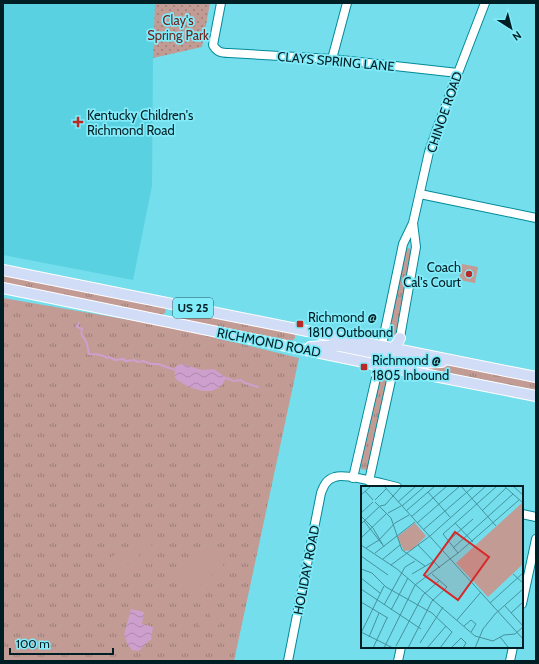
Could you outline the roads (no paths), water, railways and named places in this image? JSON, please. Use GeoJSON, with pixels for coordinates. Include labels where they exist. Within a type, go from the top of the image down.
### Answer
{"type":"FeatureCollection","features":[{"type":"Feature","properties":{"kind":"main road","name":"RICHMOND ROAD"},"geometry":{"type":"LineString","coordinates":[[3,270],[381,349]]}},
{"type":"Feature","properties":{"kind":"main road","name":"RICHMOND ROAD"},"geometry":{"type":"LineString","coordinates":[[3,288],[298,348],[379,368]]}},
{"type":"Feature","properties":{"kind":"main road"},"geometry":{"type":"LineString","coordinates":[[379,368],[383,363],[395,356],[396,346],[400,338]]}},
{"type":"Feature","properties":{"kind":"main road"},"geometry":{"type":"LineString","coordinates":[[298,348],[329,345],[374,352],[381,349],[390,351],[400,359],[417,362],[460,361],[536,377]]}},
{"type":"Feature","properties":{"kind":"main road"},"geometry":{"type":"LineString","coordinates":[[395,356],[536,396]]}},
{"type":"Feature","properties":{"kind":"street","name":"CLAYS SPRING LANE"},"geometry":{"type":"LineString","coordinates":[[221,3],[213,45],[219,52],[332,59],[458,73]]}},
{"type":"Feature","properties":{"kind":"street"},"geometry":{"type":"LineString","coordinates":[[332,59],[346,3]]}},
{"type":"Feature","properties":{"kind":"street","name":"CHINOE ROAD"},"geometry":{"type":"LineString","coordinates":[[379,368],[381,349],[403,244],[413,223],[429,152],[485,3]]}},
{"type":"Feature","properties":{"kind":"street"},"geometry":{"type":"LineString","coordinates":[[420,194],[536,218]]}},
{"type":"Feature","properties":{"kind":"street","name":"CHINOE ROAD"},"geometry":{"type":"LineString","coordinates":[[400,338],[416,247],[413,223]]}},
{"type":"Feature","properties":{"kind":"street"},"geometry":{"type":"LineString","coordinates":[[369,481],[395,356]]}},
{"type":"Feature","properties":{"kind":"street"},"geometry":{"type":"LineString","coordinates":[[379,368],[353,478],[392,486]]}},
{"type":"Feature","properties":{"kind":"street","name":"HOLIDAY ROAD"},"geometry":{"type":"LineString","coordinates":[[288,661],[323,486],[333,477],[340,476],[353,478]]}},
{"type":"Feature","properties":{"kind":"street"},"geometry":{"type":"LineString","coordinates":[[523,514],[536,517]]}},
{"type":"Feature","properties":{"kind":"street"},"geometry":{"type":"LineString","coordinates":[[523,599],[536,539]]}},
{"type":"Feature","properties":{"kind":"street"},"geometry":{"type":"LineString","coordinates":[[398,661],[401,648]]}},
{"type":"Feature","properties":{"kind":"street"},"geometry":{"type":"LineString","coordinates":[[510,661],[513,648]]}},
{"type":"Feature","properties":{"kind":"water"},"geometry":{"type":"Polygon","coordinates":[[[182,364],[202,370],[214,369],[226,378],[219,388],[209,391],[198,390],[187,386],[175,378],[175,367],[182,364]]]}},
{"type":"Feature","properties":{"kind":"water"},"geometry":{"type":"Polygon","coordinates":[[[131,609],[144,612],[142,624],[153,627],[151,640],[138,651],[132,650],[124,635],[131,609]]]}},
{"type":"Feature","properties":{"kind":"waterway"},"geometry":{"type":"LineString","coordinates":[[79,323],[77,327],[82,329],[82,336],[87,344],[89,354],[101,355],[115,360],[124,359],[125,361],[143,361],[175,370]]}},
{"type":"Feature","properties":{"kind":"waterway"},"geometry":{"type":"LineString","coordinates":[[226,378],[234,381],[241,380],[245,383],[258,387]]}},
{"type":"Feature","properties":{"kind":"place","name":"Kentucky Children's Richmond Road"},"geometry":{"type":"Point","coordinates":[78,122]}},
{"type":"Feature","properties":{"kind":"place","name":"Coach Cal's Court"},"geometry":{"type":"Point","coordinates":[469,274]}},
{"type":"Feature","properties":{"kind":"place","name":"Richmond @ 1810 Outbound"},"geometry":{"type":"Point","coordinates":[300,324]}},
{"type":"Feature","properties":{"kind":"place","name":"Richmond @ 1805 Inbound"},"geometry":{"type":"Point","coordinates":[364,367]}},
{"type":"Feature","properties":{"kind":"park label","name":"Clay's Spring Park"},"geometry":{"type":"Point","coordinates":[178,28]}}]}
